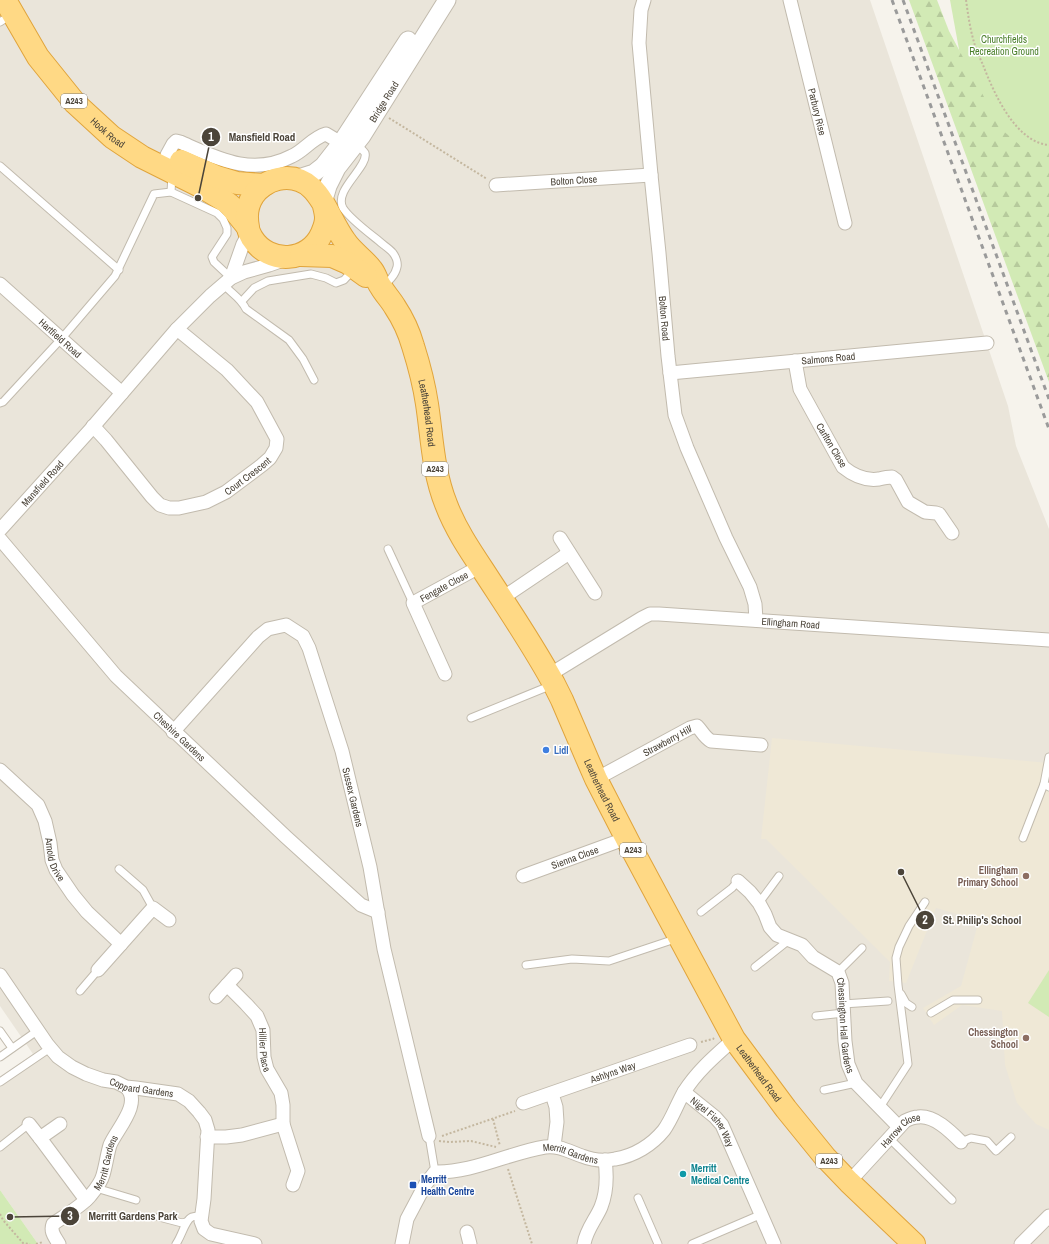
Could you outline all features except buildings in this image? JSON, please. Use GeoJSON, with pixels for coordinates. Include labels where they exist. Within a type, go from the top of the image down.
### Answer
{"type":"FeatureCollection","features":[{"type":"Feature","properties":{"kind":"highway","name":"Hook Road"},"geometry":{"type":"LineString","coordinates":[[10,9],[38,57],[75,103],[112,137],[142,157],[222,199],[230,206],[248,229]]}},
{"type":"Feature","properties":{"kind":"highway","name":"Hook Road"},"geometry":{"type":"LineString","coordinates":[[170,173],[217,177],[237,183],[264,185]]}},
{"type":"Feature","properties":{"kind":"highway","name":"A243"},"geometry":{"type":"LineString","coordinates":[[284,178],[295,179],[308,184],[318,194],[345,242],[372,270],[381,288],[348,263],[332,256],[278,257],[266,252],[256,244],[248,229],[247,210],[253,196],[264,185],[273,180],[284,178]]}},
{"type":"Feature","properties":{"kind":"highway"},"geometry":{"type":"LineString","coordinates":[[296,256],[311,249],[319,240],[324,229],[326,218],[324,205]]}},
{"type":"Feature","properties":{"kind":"highway","name":"Leatherhead Road"},"geometry":{"type":"LineString","coordinates":[[381,288],[394,305],[406,325],[415,351],[426,401],[436,472],[445,504],[460,534],[551,679],[562,700],[596,779],[730,1032],[804,1132],[825,1157],[914,1244]]}},
{"type":"Feature","properties":{"kind":"street","name":"Bridge Road"},"geometry":{"type":"LineString","coordinates":[[324,205],[328,186],[349,144],[434,0]]}},
{"type":"Feature","properties":{"kind":"street","name":"Bridge Road"},"geometry":{"type":"LineString","coordinates":[[295,179],[314,173],[349,144],[377,111],[447,0]]}},
{"type":"Feature","properties":{"kind":"street","name":"Bolton Road"},"geometry":{"type":"LineString","coordinates":[[644,0],[641,10],[639,43],[675,415],[687,448],[726,538],[750,587],[755,604],[756,620]]}},
{"type":"Feature","properties":{"kind":"street","name":"Parbury Rise"},"geometry":{"type":"LineString","coordinates":[[790,0],[845,223]]}},
{"type":"Feature","properties":{"kind":"street"},"geometry":{"type":"LineString","coordinates":[[170,173],[173,144],[176,142],[180,142],[222,160],[260,166],[278,162],[294,156],[318,136],[326,134],[349,144]]}},
{"type":"Feature","properties":{"kind":"street","name":"Bolton Close"},"geometry":{"type":"LineString","coordinates":[[496,185],[651,175]]}},
{"type":"Feature","properties":{"kind":"street","name":"Mansfield Road"},"geometry":{"type":"LineString","coordinates":[[0,530],[177,329],[227,281],[248,229]]}},
{"type":"Feature","properties":{"kind":"street","name":"Mansfield Road"},"geometry":{"type":"LineString","coordinates":[[227,281],[296,256]]}},
{"type":"Feature","properties":{"kind":"street","name":"Hartfield Road"},"geometry":{"type":"LineString","coordinates":[[0,284],[122,393]]}},
{"type":"Feature","properties":{"kind":"street","name":"Court Crescent"},"geometry":{"type":"LineString","coordinates":[[93,426],[152,497],[160,505],[169,508],[179,508],[206,502],[226,492],[270,458],[276,448],[278,439],[257,402],[227,370],[177,329]]}},
{"type":"Feature","properties":{"kind":"street","name":"Salmons Road"},"geometry":{"type":"LineString","coordinates":[[670,373],[987,343]]}},
{"type":"Feature","properties":{"kind":"street","name":"Carlton Close"},"geometry":{"type":"LineString","coordinates":[[795,361],[800,389],[843,467],[851,474],[860,478],[870,480],[892,477],[896,480],[908,502],[925,512],[938,514],[952,533]]}},
{"type":"Feature","properties":{"kind":"street"},"geometry":{"type":"LineString","coordinates":[[560,538],[595,593]]}},
{"type":"Feature","properties":{"kind":"street","name":"Cheshire Gardens"},"geometry":{"type":"LineString","coordinates":[[0,539],[116,676],[173,732],[361,905],[378,912]]}},
{"type":"Feature","properties":{"kind":"street"},"geometry":{"type":"LineString","coordinates":[[501,599],[570,553]]}},
{"type":"Feature","properties":{"kind":"street","name":"Fengate Close"},"geometry":{"type":"LineString","coordinates":[[445,674],[412,603],[481,566]]}},
{"type":"Feature","properties":{"kind":"street","name":"Ellingham Road"},"geometry":{"type":"LineString","coordinates":[[551,679],[650,614],[1049,640]]}},
{"type":"Feature","properties":{"kind":"street","name":"Sussex Gardens"},"geometry":{"type":"LineString","coordinates":[[173,732],[258,637],[268,629],[286,625],[304,636],[342,751],[370,867],[384,949],[429,1136]]}},
{"type":"Feature","properties":{"kind":"street","name":"Strawberry Hill"},"geometry":{"type":"LineString","coordinates":[[596,779],[690,728],[697,726],[705,737],[711,741],[761,745]]}},
{"type":"Feature","properties":{"kind":"street","name":"Arnold Drive"},"geometry":{"type":"LineString","coordinates":[[0,770],[38,805],[45,821],[52,860],[56,870],[73,895],[87,912],[121,944]]}},
{"type":"Feature","properties":{"kind":"street","name":"Sienna Close"},"geometry":{"type":"LineString","coordinates":[[523,876],[627,838]]}},
{"type":"Feature","properties":{"kind":"street","name":"Chessington Hall Gardens"},"geometry":{"type":"LineString","coordinates":[[738,881],[759,903],[770,927],[777,935],[802,944],[813,957],[838,972],[842,983],[845,1041],[848,1064],[856,1084],[899,1127]]}},
{"type":"Feature","properties":{"kind":"street"},"geometry":{"type":"LineString","coordinates":[[98,970],[153,908],[169,920]]}},
{"type":"Feature","properties":{"kind":"street","name":"Coppard Gardens"},"geometry":{"type":"LineString","coordinates":[[0,975],[50,1048],[58,1057],[72,1067],[86,1074],[103,1080],[116,1082],[126,1087],[178,1094],[189,1101],[205,1120],[208,1130],[204,1199],[201,1221],[204,1229],[223,1240],[254,1244]]}},
{"type":"Feature","properties":{"kind":"street"},"geometry":{"type":"LineString","coordinates":[[216,997],[236,975]]}},
{"type":"Feature","properties":{"kind":"street","name":"Hillier Place"},"geometry":{"type":"LineString","coordinates":[[227,985],[257,1016],[263,1030],[264,1057],[267,1069],[281,1093],[283,1124],[298,1171],[293,1185]]}},
{"type":"Feature","properties":{"kind":"street","name":"Merritt Gardens"},"geometry":{"type":"LineString","coordinates":[[435,1172],[446,1172],[477,1166],[530,1150],[554,1146],[594,1159],[615,1160],[633,1154],[654,1140],[664,1129],[684,1092],[730,1032]]}},
{"type":"Feature","properties":{"kind":"street","name":"Ashlyns Way"},"geometry":{"type":"LineString","coordinates":[[523,1103],[542,1092],[676,1055],[690,1046]]}},
{"type":"Feature","properties":{"kind":"street","name":"Merritt Gardens"},"geometry":{"type":"LineString","coordinates":[[59,1244],[52,1233],[53,1224],[86,1200],[96,1188],[103,1176],[111,1145],[128,1115],[131,1105],[129,1090],[126,1087]]}},
{"type":"Feature","properties":{"kind":"street"},"geometry":{"type":"LineString","coordinates":[[542,1092],[556,1107],[554,1146]]}},
{"type":"Feature","properties":{"kind":"street","name":"Nigel Fisher Way"},"geometry":{"type":"LineString","coordinates":[[684,1092],[715,1117],[722,1125],[774,1244]]}},
{"type":"Feature","properties":{"kind":"street","name":"Harrow Close"},"geometry":{"type":"LineString","coordinates":[[849,1182],[905,1121],[915,1117],[923,1117],[943,1125],[961,1142]]}},
{"type":"Feature","properties":{"kind":"street"},"geometry":{"type":"LineString","coordinates":[[29,1124],[86,1200]]}},
{"type":"Feature","properties":{"kind":"street"},"geometry":{"type":"LineString","coordinates":[[40,1138],[60,1124]]}},
{"type":"Feature","properties":{"kind":"street"},"geometry":{"type":"LineString","coordinates":[[208,1137],[231,1136],[283,1124]]}},
{"type":"Feature","properties":{"kind":"street"},"geometry":{"type":"LineString","coordinates":[[584,1244],[601,1207],[606,1190],[607,1171],[605,1160]]}},
{"type":"Feature","properties":{"kind":"street"},"geometry":{"type":"LineString","coordinates":[[402,1244],[407,1218],[425,1186],[435,1172]]}},
{"type":"Feature","properties":{"kind":"street"},"geometry":{"type":"LineString","coordinates":[[1021,1244],[1049,1216]]}},
{"type":"Feature","properties":{"kind":"lane"},"geometry":{"type":"LineString","coordinates":[[349,144],[362,150],[365,153],[365,158],[340,199],[342,207],[349,215],[390,250],[396,259],[398,266],[394,275],[381,288]]}},
{"type":"Feature","properties":{"kind":"lane"},"geometry":{"type":"LineString","coordinates":[[0,166],[119,270]]}},
{"type":"Feature","properties":{"kind":"lane"},"geometry":{"type":"LineString","coordinates":[[0,403],[3,402],[62,338],[115,276],[154,194],[170,173],[223,219],[227,228],[227,234],[212,257],[227,281],[229,290],[242,301],[246,309],[289,340],[303,359],[314,380]]}},
{"type":"Feature","properties":{"kind":"lane"},"geometry":{"type":"LineString","coordinates":[[242,301],[254,288],[268,281],[311,274],[326,278],[336,283],[344,280],[355,268]]}},
{"type":"Feature","properties":{"kind":"lane"},"geometry":{"type":"LineString","coordinates":[[388,549],[412,603]]}},
{"type":"Feature","properties":{"kind":"lane"},"geometry":{"type":"LineString","coordinates":[[471,718],[551,679]]}},
{"type":"Feature","properties":{"kind":"lane"},"geometry":{"type":"LineString","coordinates":[[1023,838],[1046,785],[1049,757]]}},
{"type":"Feature","properties":{"kind":"lane"},"geometry":{"type":"LineString","coordinates":[[119,869],[143,890],[153,908]]}},
{"type":"Feature","properties":{"kind":"lane"},"geometry":{"type":"LineString","coordinates":[[759,903],[779,876]]}},
{"type":"Feature","properties":{"kind":"lane"},"geometry":{"type":"LineString","coordinates":[[701,912],[732,888],[738,881]]}},
{"type":"Feature","properties":{"kind":"lane"},"geometry":{"type":"LineString","coordinates":[[880,1107],[908,1064],[896,958],[899,947],[909,926],[925,902]]}},
{"type":"Feature","properties":{"kind":"lane"},"geometry":{"type":"LineString","coordinates":[[526,965],[572,959],[609,961],[680,938]]}},
{"type":"Feature","properties":{"kind":"lane"},"geometry":{"type":"LineString","coordinates":[[755,967],[789,940]]}},
{"type":"Feature","properties":{"kind":"lane"},"geometry":{"type":"LineString","coordinates":[[838,972],[862,948]]}},
{"type":"Feature","properties":{"kind":"lane"},"geometry":{"type":"LineString","coordinates":[[80,991],[98,970]]}},
{"type":"Feature","properties":{"kind":"lane"},"geometry":{"type":"LineString","coordinates":[[898,984],[906,1003],[912,1007]]}},
{"type":"Feature","properties":{"kind":"lane"},"geometry":{"type":"LineString","coordinates":[[931,1013],[953,1000],[978,1000]]}},
{"type":"Feature","properties":{"kind":"lane"},"geometry":{"type":"LineString","coordinates":[[816,1016],[843,1009],[888,1001]]}},
{"type":"Feature","properties":{"kind":"lane"},"geometry":{"type":"LineString","coordinates":[[0,1031],[12,1048]]}},
{"type":"Feature","properties":{"kind":"lane"},"geometry":{"type":"LineString","coordinates":[[0,1057],[37,1031]]}},
{"type":"Feature","properties":{"kind":"lane"},"geometry":{"type":"LineString","coordinates":[[0,1082],[50,1048]]}},
{"type":"Feature","properties":{"kind":"lane"},"geometry":{"type":"LineString","coordinates":[[824,1090],[856,1084]]}},
{"type":"Feature","properties":{"kind":"lane"},"geometry":{"type":"LineString","coordinates":[[0,1146],[29,1124]]}},
{"type":"Feature","properties":{"kind":"lane"},"geometry":{"type":"LineString","coordinates":[[429,1136],[435,1172]]}},
{"type":"Feature","properties":{"kind":"lane"},"geometry":{"type":"LineString","coordinates":[[961,1142],[971,1138],[986,1141],[996,1151],[1011,1137]]}},
{"type":"Feature","properties":{"kind":"lane"},"geometry":{"type":"LineString","coordinates":[[889,1138],[952,1200]]}},
{"type":"Feature","properties":{"kind":"lane"},"geometry":{"type":"LineString","coordinates":[[96,1188],[136,1200]]}},
{"type":"Feature","properties":{"kind":"lane"},"geometry":{"type":"LineString","coordinates":[[638,1198],[658,1244]]}},
{"type":"Feature","properties":{"kind":"lane"},"geometry":{"type":"LineString","coordinates":[[692,1244],[762,1214]]}},
{"type":"Feature","properties":{"kind":"lane"},"geometry":{"type":"LineString","coordinates":[[159,1217],[182,1223],[191,1218],[202,1216]]}},
{"type":"Feature","properties":{"kind":"lane"},"geometry":{"type":"LineString","coordinates":[[176,1244],[180,1239],[186,1222]]}},
{"type":"Feature","properties":{"kind":"path"},"geometry":{"type":"LineString","coordinates":[[966,0],[974,43],[999,102],[1012,120],[1025,134],[1041,144],[1049,145]]}},
{"type":"Feature","properties":{"kind":"path"},"geometry":{"type":"LineString","coordinates":[[377,111],[496,185]]}},
{"type":"Feature","properties":{"kind":"path"},"geometry":{"type":"LineString","coordinates":[[690,1046],[730,1032]]}},
{"type":"Feature","properties":{"kind":"path"},"geometry":{"type":"LineString","coordinates":[[493,1119],[501,1149],[471,1141],[450,1142],[438,1140],[437,1137],[524,1108],[523,1103]]}},
{"type":"Feature","properties":{"kind":"path"},"geometry":{"type":"LineString","coordinates":[[504,1158],[532,1244]]}},
{"type":"Feature","properties":{"kind":"path"},"geometry":{"type":"LineString","coordinates":[[0,1214],[3,1220],[23,1243],[30,1244]]}},
{"type":"Feature","properties":{"kind":"shaded area"},"geometry":{"type":"Polygon","coordinates":[[[0,0],[870,0],[1008,406],[1016,446],[1049,529],[1049,1244],[38,1244],[0,1190],[0,1078],[33,1054],[0,1006],[0,0]]]}},
{"type":"Feature","properties":{"kind":"shaded area"},"geometry":{"type":"Polygon","coordinates":[[[772,738],[1049,763],[1049,1130],[1036,1124],[1017,1103],[1005,1065],[1002,1011],[962,1005],[934,1025],[923,1008],[961,986],[979,920],[936,908],[906,983],[889,981],[890,962],[766,839],[761,839],[772,738]]]}},
{"type":"Feature","properties":{"kind":"green space"},"geometry":{"type":"Polygon","coordinates":[[[909,0],[937,0],[949,31],[1001,129],[1028,152],[1049,149],[1049,382],[909,0]]]}},
{"type":"Feature","properties":{"kind":"green space","name":"Churchfields Recreation Ground"},"geometry":{"type":"Polygon","coordinates":[[[950,0],[1049,0],[1049,304],[962,66],[950,0]]]}},
{"type":"Feature","properties":{"kind":"green space"},"geometry":{"type":"Polygon","coordinates":[[[1049,970],[1049,1017],[1028,1003],[1049,970]]]}},
{"type":"Feature","properties":{"kind":"green space"},"geometry":{"type":"Polygon","coordinates":[[[0,1190],[38,1244],[0,1244],[0,1190]]]}},
{"type":"Feature","properties":{"kind":"railway"},"geometry":{"type":"LineString","coordinates":[[892,0],[1049,429]]}},
{"type":"Feature","properties":{"kind":"railway"},"geometry":{"type":"LineString","coordinates":[[903,0],[1049,399]]}},
{"type":"Feature","properties":{"kind":"place","name":"Mansfield Road"},"geometry":{"type":"Point","coordinates":[198,198]}},
{"type":"Feature","properties":{"kind":"place","name":"Lidl"},"geometry":{"type":"Point","coordinates":[546,750]}},
{"type":"Feature","properties":{"kind":"place","name":"St. Philip's School"},"geometry":{"type":"Point","coordinates":[901,872]}},
{"type":"Feature","properties":{"kind":"place","name":"Ellingham Primary School"},"geometry":{"type":"Point","coordinates":[1026,876]}},
{"type":"Feature","properties":{"kind":"place","name":"Chessington School"},"geometry":{"type":"Point","coordinates":[1026,1038]}},
{"type":"Feature","properties":{"kind":"place","name":"Merritt Medical Centre"},"geometry":{"type":"Point","coordinates":[683,1174]}},
{"type":"Feature","properties":{"kind":"place","name":"Merritt Health Centre"},"geometry":{"type":"Point","coordinates":[413,1185]}},
{"type":"Feature","properties":{"kind":"place","name":"Merritt Gardens Park"},"geometry":{"type":"Point","coordinates":[10,1217]}}]}
